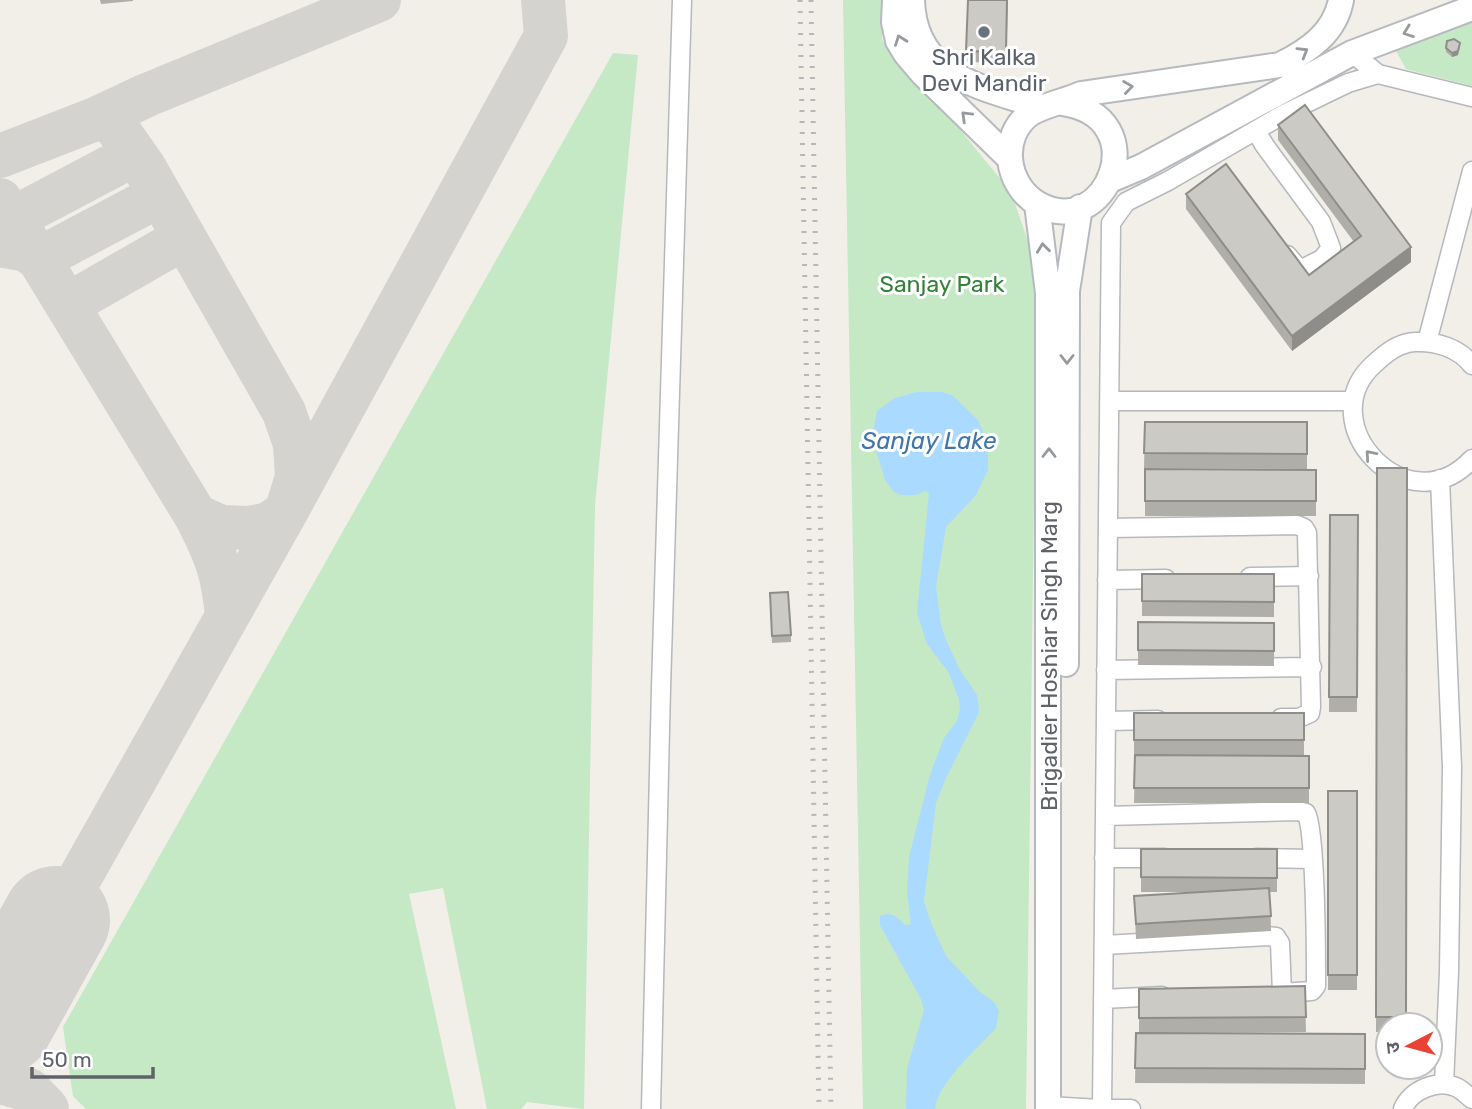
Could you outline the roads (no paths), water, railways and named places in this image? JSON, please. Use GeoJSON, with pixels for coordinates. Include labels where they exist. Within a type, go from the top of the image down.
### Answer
{"type":"FeatureCollection","features":[{"type":"Feature","properties":{"kind":"street"},"geometry":{"type":"LineString","coordinates":[[651,1109],[682,0]]}},
{"type":"Feature","properties":{"kind":"street"},"geometry":{"type":"LineString","coordinates":[[895,0],[894,22],[898,41],[906,54],[1009,158]]}},
{"type":"Feature","properties":{"kind":"street"},"geometry":{"type":"LineString","coordinates":[[912,0],[917,27],[931,54],[942,68],[958,79],[1052,105],[1077,105],[1091,111],[1103,122],[1111,135],[1115,150],[1115,166],[1110,180],[1098,197],[1080,207],[1058,210],[1037,204],[1023,192],[1013,176],[1009,158],[1011,142],[1017,128],[1028,116],[1052,105],[1081,94],[1280,65],[1310,50],[1329,28],[1340,9],[1341,0]]}},
{"type":"Feature","properties":{"kind":"street"},"geometry":{"type":"LineString","coordinates":[[1110,180],[1141,167],[1352,53],[1472,8]]}},
{"type":"Feature","properties":{"kind":"street"},"geometry":{"type":"LineString","coordinates":[[1352,53],[1378,74],[1472,97]]}},
{"type":"Feature","properties":{"kind":"street"},"geometry":{"type":"LineString","coordinates":[[1239,72],[1254,78],[1254,104]]}},
{"type":"Feature","properties":{"kind":"street"},"geometry":{"type":"LineString","coordinates":[[1102,1109],[1111,223],[1126,202],[1284,114],[1348,83],[1378,74]]}},
{"type":"Feature","properties":{"kind":"street"},"geometry":{"type":"LineString","coordinates":[[1217,125],[1218,143],[1230,169]]}},
{"type":"Feature","properties":{"kind":"street"},"geometry":{"type":"LineString","coordinates":[[1256,131],[1321,222],[1331,248],[1322,260],[1300,270],[1276,239]]}},
{"type":"Feature","properties":{"kind":"street"},"geometry":{"type":"LineString","coordinates":[[1427,342],[1472,171]]}},
{"type":"Feature","properties":{"kind":"street","name":"Brigadier Hoshiar Singh Marg"},"geometry":{"type":"LineString","coordinates":[[1037,204],[1048,293],[1056,1108]]}},
{"type":"Feature","properties":{"kind":"street","name":"Brigadier Hoshiar Singh Marg"},"geometry":{"type":"LineString","coordinates":[[1056,1108],[1068,291],[1080,207]]}},
{"type":"Feature","properties":{"kind":"street"},"geometry":{"type":"LineString","coordinates":[[1472,365],[1467,358],[1446,346],[1411,342],[1389,350],[1365,372],[1353,401],[1355,424],[1362,446],[1379,466],[1400,478],[1416,481],[1440,479],[1464,467],[1472,459]]}},
{"type":"Feature","properties":{"kind":"street"},"geometry":{"type":"LineString","coordinates":[[1109,401],[1353,401]]}},
{"type":"Feature","properties":{"kind":"street"},"geometry":{"type":"LineString","coordinates":[[1440,479],[1452,767],[1449,976],[1444,1084]]}},
{"type":"Feature","properties":{"kind":"street"},"geometry":{"type":"LineString","coordinates":[[1108,528],[1297,525],[1304,528],[1307,533],[1309,576],[1310,713],[1299,718],[1257,719]]}},
{"type":"Feature","properties":{"kind":"street"},"geometry":{"type":"LineString","coordinates":[[1227,578],[1309,576]]}},
{"type":"Feature","properties":{"kind":"street"},"geometry":{"type":"LineString","coordinates":[[1107,580],[1186,579]]}},
{"type":"Feature","properties":{"kind":"street"},"geometry":{"type":"LineString","coordinates":[[1106,670],[1311,667]]}},
{"type":"Feature","properties":{"kind":"street"},"geometry":{"type":"LineString","coordinates":[[1106,721],[1173,720]]}},
{"type":"Feature","properties":{"kind":"street"},"geometry":{"type":"LineString","coordinates":[[1104,946],[1276,937],[1280,943],[1275,993],[1312,991],[1316,986],[1310,819],[1306,813],[1298,811],[1105,816]]}},
{"type":"Feature","properties":{"kind":"street"},"geometry":{"type":"LineString","coordinates":[[1104,858],[1189,858]]}},
{"type":"Feature","properties":{"kind":"street"},"geometry":{"type":"LineString","coordinates":[[1244,858],[1312,859]]}},
{"type":"Feature","properties":{"kind":"street"},"geometry":{"type":"LineString","coordinates":[[1103,999],[1185,995]]}},
{"type":"Feature","properties":{"kind":"street"},"geometry":{"type":"LineString","coordinates":[[1403,1109],[1406,1102],[1424,1088],[1444,1084],[1458,1088],[1472,1099]]}},
{"type":"Feature","properties":{"kind":"street"},"geometry":{"type":"LineString","coordinates":[[1056,1108],[1131,1109]]}},
{"type":"Feature","properties":{"kind":"water","name":"Sanjay Lake"},"geometry":{"type":"Polygon","coordinates":[[[917,392],[952,395],[978,420],[988,444],[988,470],[976,495],[946,527],[936,586],[941,625],[946,640],[960,670],[977,695],[979,712],[936,803],[924,901],[946,956],[979,991],[995,1003],[999,1011],[996,1028],[950,1077],[937,1099],[935,1109],[906,1109],[907,1069],[924,1010],[921,999],[880,925],[880,916],[888,914],[897,917],[905,925],[911,924],[907,893],[909,857],[930,775],[944,738],[957,721],[960,710],[949,673],[927,644],[917,613],[929,494],[926,491],[915,495],[894,492],[885,480],[872,436],[877,411],[895,398],[917,392]]]}},
{"type":"Feature","properties":{"kind":"railway"},"geometry":{"type":"LineString","coordinates":[[800,0],[819,1109]]}},
{"type":"Feature","properties":{"kind":"railway"},"geometry":{"type":"LineString","coordinates":[[811,0],[831,1109]]}},
{"type":"Feature","properties":{"kind":"place","name":"Shri Kalka Devi Mandir"},"geometry":{"type":"Point","coordinates":[984,32]}},
{"type":"Feature","properties":{"kind":"park label","name":"Sanjay Park"},"geometry":{"type":"Point","coordinates":[942,284]}}]}
